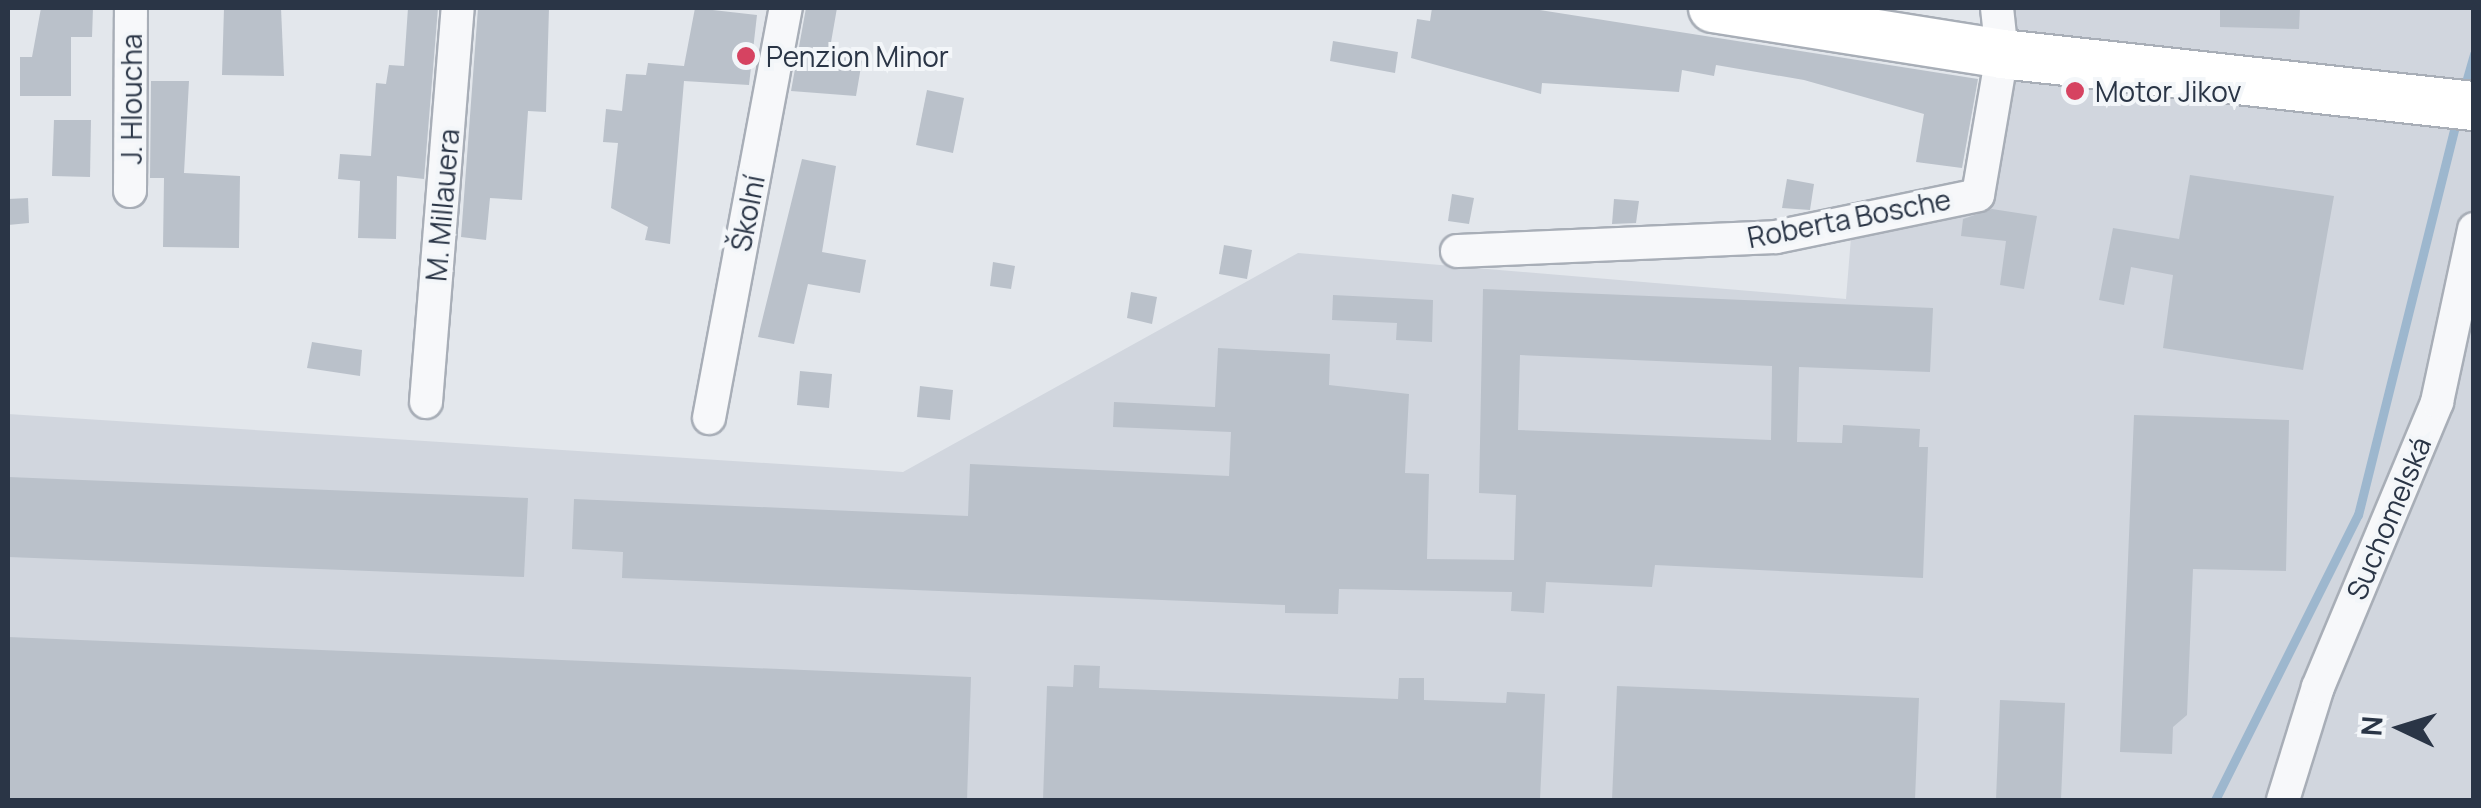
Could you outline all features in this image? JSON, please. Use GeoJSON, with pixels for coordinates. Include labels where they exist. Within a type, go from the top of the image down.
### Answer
{"type":"FeatureCollection","features":[{"type":"Feature","properties":{"kind":"street","name":"J. Hloucha"},"geometry":{"type":"LineString","coordinates":[[130,191],[131,8]]}},
{"type":"Feature","properties":{"kind":"street","name":"M. Millauera"},"geometry":{"type":"LineString","coordinates":[[426,402],[458,8]]}},
{"type":"Feature","properties":{"kind":"street","name":"Školní"},"geometry":{"type":"LineString","coordinates":[[709,418],[786,8]]}},
{"type":"Feature","properties":{"kind":"street"},"geometry":{"type":"LineString","coordinates":[[1713,8],[2002,54],[2460,104]]}},
{"type":"Feature","properties":{"kind":"street"},"geometry":{"type":"LineString","coordinates":[[1997,8],[2002,54]]}},
{"type":"Feature","properties":{"kind":"street","name":"Roberta Bosche"},"geometry":{"type":"LineString","coordinates":[[1457,251],[1776,237],[1978,195],[2002,54]]}},
{"type":"Feature","properties":{"kind":"street","name":"Suchomelská"},"geometry":{"type":"LineString","coordinates":[[2283,800],[2318,687],[2437,402],[2474,229]]}},
{"type":"Feature","properties":{"kind":"shaded area"},"geometry":{"type":"Polygon","coordinates":[[[2011,8],[2473,8],[2473,800],[8,800],[8,414],[903,472],[1298,253],[1846,299],[1852,225],[1983,201],[2011,8]]]}},
{"type":"Feature","properties":{"kind":"building"},"geometry":{"type":"Polygon","coordinates":[[[41,8],[93,8],[92,37],[71,37],[71,96],[20,96],[20,57],[32,57],[41,8]]]}},
{"type":"Feature","properties":{"kind":"building"},"geometry":{"type":"Polygon","coordinates":[[[224,8],[281,8],[284,76],[222,75],[224,8]]]}},
{"type":"Feature","properties":{"kind":"building"},"geometry":{"type":"Polygon","coordinates":[[[408,8],[438,8],[424,179],[397,176],[396,239],[358,238],[360,181],[338,179],[340,154],[371,156],[376,83],[386,84],[389,65],[404,66],[408,8]]]}},
{"type":"Feature","properties":{"kind":"building"},"geometry":{"type":"Polygon","coordinates":[[[478,8],[549,8],[546,112],[528,111],[522,200],[490,198],[486,240],[461,237],[478,8]]]}},
{"type":"Feature","properties":{"kind":"building"},"geometry":{"type":"Polygon","coordinates":[[[695,8],[757,15],[749,85],[684,81],[670,244],[645,240],[648,227],[611,208],[618,143],[603,142],[606,109],[622,111],[626,74],[646,75],[648,63],[684,66],[695,8]]]}},
{"type":"Feature","properties":{"kind":"building"},"geometry":{"type":"Polygon","coordinates":[[[806,8],[837,8],[830,48],[862,61],[856,96],[791,91],[806,8]]]}},
{"type":"Feature","properties":{"kind":"building"},"geometry":{"type":"Polygon","coordinates":[[[1432,8],[1527,8],[1978,79],[1962,168],[1916,162],[1924,114],[1804,80],[1716,65],[1714,76],[1682,70],[1679,92],[1542,83],[1541,94],[1411,58],[1417,19],[1430,21],[1432,8]]]}},
{"type":"Feature","properties":{"kind":"building"},"geometry":{"type":"Polygon","coordinates":[[[2220,8],[2300,8],[2299,29],[2220,27],[2220,8]]]}},
{"type":"Feature","properties":{"kind":"building"},"geometry":{"type":"Polygon","coordinates":[[[1333,41],[1398,52],[1395,73],[1330,61],[1333,41]]]}},
{"type":"Feature","properties":{"kind":"building"},"geometry":{"type":"Polygon","coordinates":[[[151,81],[189,81],[184,173],[240,176],[239,248],[163,247],[164,178],[150,178],[151,81]]]}},
{"type":"Feature","properties":{"kind":"building"},"geometry":{"type":"Polygon","coordinates":[[[927,90],[964,98],[953,153],[916,145],[927,90]]]}},
{"type":"Feature","properties":{"kind":"building"},"geometry":{"type":"Polygon","coordinates":[[[54,120],[91,120],[90,177],[52,176],[54,120]]]}},
{"type":"Feature","properties":{"kind":"building"},"geometry":{"type":"Polygon","coordinates":[[[802,159],[836,166],[822,252],[866,260],[860,293],[808,284],[794,344],[758,337],[802,159]]]}},
{"type":"Feature","properties":{"kind":"building"},"geometry":{"type":"Polygon","coordinates":[[[2190,175],[2334,196],[2303,370],[2163,348],[2173,275],[2131,267],[2124,305],[2099,300],[2113,228],[2179,239],[2190,175]]]}},
{"type":"Feature","properties":{"kind":"building"},"geometry":{"type":"Polygon","coordinates":[[[1787,179],[1814,184],[1810,210],[1782,208],[1787,179]]]}},
{"type":"Feature","properties":{"kind":"building"},"geometry":{"type":"Polygon","coordinates":[[[1452,194],[1474,198],[1469,224],[1448,221],[1452,194]]]}},
{"type":"Feature","properties":{"kind":"building"},"geometry":{"type":"Polygon","coordinates":[[[28,198],[29,223],[8,225],[8,199],[28,198]]]}},
{"type":"Feature","properties":{"kind":"building"},"geometry":{"type":"Polygon","coordinates":[[[1614,199],[1639,201],[1636,223],[1612,224],[1614,199]]]}},
{"type":"Feature","properties":{"kind":"building"},"geometry":{"type":"Polygon","coordinates":[[[1992,209],[2037,216],[2024,289],[2000,285],[2006,241],[1961,236],[1963,219],[1992,209]]]}},
{"type":"Feature","properties":{"kind":"building"},"geometry":{"type":"Polygon","coordinates":[[[1224,245],[1252,250],[1247,279],[1219,274],[1224,245]]]}},
{"type":"Feature","properties":{"kind":"building"},"geometry":{"type":"Polygon","coordinates":[[[993,262],[1015,266],[1011,289],[990,286],[993,262]]]}},
{"type":"Feature","properties":{"kind":"building"},"geometry":{"type":"Polygon","coordinates":[[[1483,289],[1933,308],[1930,372],[1799,367],[1797,442],[1842,443],[1843,425],[1920,429],[1919,447],[1928,447],[1923,578],[1655,565],[1652,587],[1546,582],[1544,613],[1511,611],[1512,592],[1339,589],[1338,614],[1285,613],[1285,605],[622,578],[623,552],[572,549],[574,499],[968,516],[970,464],[1229,476],[1231,432],[1113,427],[1114,402],[1215,407],[1218,348],[1330,354],[1329,385],[1409,394],[1405,473],[1429,474],[1427,559],[1514,560],[1516,495],[1479,493],[1483,289]],[[1520,355],[1518,430],[1771,440],[1772,366],[1520,355]]]}},
{"type":"Feature","properties":{"kind":"building"},"geometry":{"type":"Polygon","coordinates":[[[1131,292],[1157,297],[1152,324],[1127,318],[1131,292]]]}},
{"type":"Feature","properties":{"kind":"building"},"geometry":{"type":"Polygon","coordinates":[[[1333,295],[1433,300],[1432,342],[1396,340],[1397,323],[1332,320],[1333,295]]]}},
{"type":"Feature","properties":{"kind":"building"},"geometry":{"type":"Polygon","coordinates":[[[312,342],[362,350],[360,376],[307,368],[312,342]]]}},
{"type":"Feature","properties":{"kind":"building"},"geometry":{"type":"Polygon","coordinates":[[[800,371],[832,374],[829,408],[797,405],[800,371]]]}},
{"type":"Feature","properties":{"kind":"building"},"geometry":{"type":"Polygon","coordinates":[[[920,386],[953,390],[950,420],[917,417],[920,386]]]}},
{"type":"Feature","properties":{"kind":"building"},"geometry":{"type":"Polygon","coordinates":[[[2134,415],[2289,420],[2286,571],[2193,569],[2187,715],[2173,727],[2172,754],[2120,752],[2134,415]]]}},
{"type":"Feature","properties":{"kind":"building"},"geometry":{"type":"Polygon","coordinates":[[[8,477],[528,498],[524,577],[8,557],[8,477]]]}},
{"type":"Feature","properties":{"kind":"building"},"geometry":{"type":"Polygon","coordinates":[[[8,637],[971,677],[967,800],[8,800],[8,637]]]}},
{"type":"Feature","properties":{"kind":"building"},"geometry":{"type":"Polygon","coordinates":[[[1074,665],[1100,666],[1099,688],[1398,699],[1399,678],[1424,678],[1424,700],[1506,703],[1507,692],[1545,694],[1540,800],[1043,800],[1047,686],[1073,687],[1074,665]]]}},
{"type":"Feature","properties":{"kind":"building"},"geometry":{"type":"Polygon","coordinates":[[[1617,686],[1919,698],[1915,800],[1612,800],[1617,686]]]}},
{"type":"Feature","properties":{"kind":"building"},"geometry":{"type":"Polygon","coordinates":[[[2000,700],[2065,703],[2061,800],[1996,800],[2000,700]]]}},
{"type":"Feature","properties":{"kind":"waterway"},"geometry":{"type":"LineString","coordinates":[[2464,89],[2474,53]]}},
{"type":"Feature","properties":{"kind":"waterway"},"geometry":{"type":"LineString","coordinates":[[2215,800],[2358,515],[2457,118]]}},
{"type":"Feature","properties":{"kind":"place","name":"Penzion Minor"},"geometry":{"type":"Point","coordinates":[746,56]}},
{"type":"Feature","properties":{"kind":"place","name":"Motor Jikov"},"geometry":{"type":"Point","coordinates":[2075,91]}}]}
